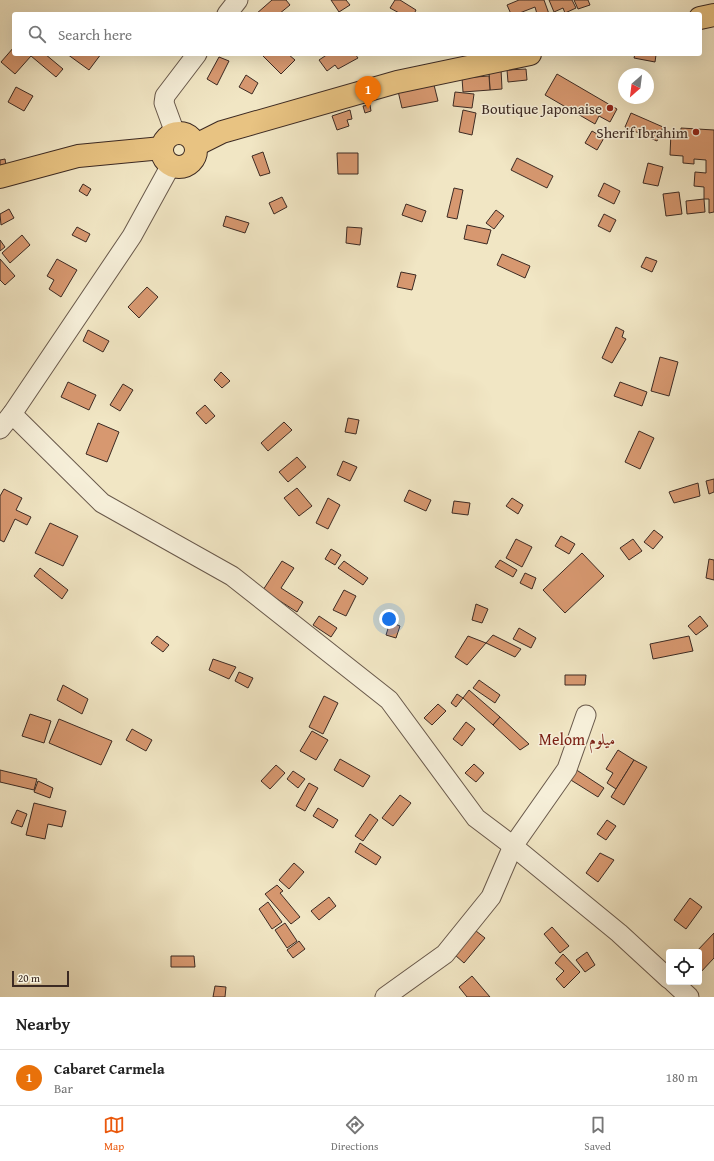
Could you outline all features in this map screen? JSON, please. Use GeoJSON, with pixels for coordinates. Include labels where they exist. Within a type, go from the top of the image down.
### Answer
{"type":"FeatureCollection","features":[{"type":"Feature","properties":{"kind":"main road"},"geometry":{"type":"LineString","coordinates":[[702,18],[714,15]]}},
{"type":"Feature","properties":{"kind":"main road"},"geometry":{"type":"LineString","coordinates":[[196,145],[222,132],[390,84],[521,56]]}},
{"type":"Feature","properties":{"kind":"main road"},"geometry":{"type":"LineString","coordinates":[[0,177],[78,156],[169,149],[181,133],[188,135],[193,139],[196,145],[194,158],[190,164],[184,167],[178,167],[169,149]]}},
{"type":"Feature","properties":{"kind":"street"},"geometry":{"type":"LineString","coordinates":[[229,12],[238,0]]}},
{"type":"Feature","properties":{"kind":"street"},"geometry":{"type":"LineString","coordinates":[[0,429],[12,414],[132,236],[169,149],[164,103],[165,96],[195,56]]}},
{"type":"Feature","properties":{"kind":"street"},"geometry":{"type":"LineString","coordinates":[[12,414],[102,503],[232,576],[389,700],[476,818],[513,846],[619,933],[666,976]]}},
{"type":"Feature","properties":{"kind":"street"},"geometry":{"type":"LineString","coordinates":[[385,997],[444,954],[491,897],[513,846],[566,768],[586,715]]}},
{"type":"Feature","properties":{"kind":"street"},"geometry":{"type":"LineString","coordinates":[[675,985],[689,997]]}},
{"type":"Feature","properties":{"kind":"building"},"geometry":{"type":"Polygon","coordinates":[[[272,0],[286,0],[290,5],[281,12],[258,12],[272,0]]]}},
{"type":"Feature","properties":{"kind":"building"},"geometry":{"type":"Polygon","coordinates":[[[331,0],[346,0],[350,5],[339,12],[331,0]]]}},
{"type":"Feature","properties":{"kind":"building"},"geometry":{"type":"Polygon","coordinates":[[[395,0],[400,0],[416,10],[415,12],[397,12],[390,8],[395,0]]]}},
{"type":"Feature","properties":{"kind":"building"},"geometry":{"type":"Polygon","coordinates":[[[519,0],[544,0],[548,12],[536,12],[535,7],[522,12],[510,12],[507,5],[519,0]]]}},
{"type":"Feature","properties":{"kind":"building"},"geometry":{"type":"Polygon","coordinates":[[[549,0],[572,0],[576,8],[567,12],[565,12],[563,8],[554,12],[549,0]]]}},
{"type":"Feature","properties":{"kind":"building"},"geometry":{"type":"Polygon","coordinates":[[[574,0],[588,0],[590,5],[578,9],[574,0]]]}},
{"type":"Feature","properties":{"kind":"building"},"geometry":{"type":"Polygon","coordinates":[[[12,49],[12,56],[31,56],[15,74],[1,62],[12,49]]]}},
{"type":"Feature","properties":{"kind":"building"},"geometry":{"type":"Polygon","coordinates":[[[31,56],[47,56],[63,69],[56,77],[31,56]]]}},
{"type":"Feature","properties":{"kind":"building"},"geometry":{"type":"Polygon","coordinates":[[[70,56],[100,56],[89,70],[70,56]]]}},
{"type":"Feature","properties":{"kind":"building"},"geometry":{"type":"Polygon","coordinates":[[[263,56],[290,56],[295,60],[281,74],[263,56]]]}},
{"type":"Feature","properties":{"kind":"building"},"geometry":{"type":"Polygon","coordinates":[[[325,56],[356,56],[358,58],[338,69],[335,65],[327,71],[319,60],[325,56]]]}},
{"type":"Feature","properties":{"kind":"building"},"geometry":{"type":"Polygon","coordinates":[[[634,56],[656,56],[655,62],[634,58],[634,56]]]}},
{"type":"Feature","properties":{"kind":"building"},"geometry":{"type":"Polygon","coordinates":[[[219,57],[229,61],[217,85],[207,79],[219,57]]]}},
{"type":"Feature","properties":{"kind":"building"},"geometry":{"type":"Polygon","coordinates":[[[501,69],[502,89],[490,90],[489,70],[501,69]]]}},
{"type":"Feature","properties":{"kind":"building"},"geometry":{"type":"Polygon","coordinates":[[[526,69],[527,80],[508,82],[507,70],[526,69]]]}},
{"type":"Feature","properties":{"kind":"building"},"geometry":{"type":"Polygon","coordinates":[[[557,74],[617,109],[610,122],[599,116],[595,124],[545,95],[557,74]]]}},
{"type":"Feature","properties":{"kind":"building"},"geometry":{"type":"Polygon","coordinates":[[[246,75],[258,83],[252,94],[239,87],[246,75]]]}},
{"type":"Feature","properties":{"kind":"building"},"geometry":{"type":"Polygon","coordinates":[[[489,76],[490,90],[463,92],[462,78],[489,76]]]}},
{"type":"Feature","properties":{"kind":"building"},"geometry":{"type":"Polygon","coordinates":[[[434,85],[438,101],[402,108],[398,91],[434,85]]]}},
{"type":"Feature","properties":{"kind":"building"},"geometry":{"type":"Polygon","coordinates":[[[16,87],[33,96],[24,111],[8,102],[16,87]]]}},
{"type":"Feature","properties":{"kind":"building"},"geometry":{"type":"Polygon","coordinates":[[[455,92],[474,94],[472,108],[453,106],[455,92]]]}},
{"type":"Feature","properties":{"kind":"building"},"geometry":{"type":"Polygon","coordinates":[[[370,105],[371,111],[365,113],[363,106],[370,105]]]}},
{"type":"Feature","properties":{"kind":"building"},"geometry":{"type":"Polygon","coordinates":[[[350,110],[352,119],[347,120],[349,126],[337,130],[332,116],[350,110]]]}},
{"type":"Feature","properties":{"kind":"building"},"geometry":{"type":"Polygon","coordinates":[[[463,110],[476,113],[472,135],[459,132],[463,110]]]}},
{"type":"Feature","properties":{"kind":"building"},"geometry":{"type":"Polygon","coordinates":[[[631,113],[663,127],[657,141],[625,127],[631,113]]]}},
{"type":"Feature","properties":{"kind":"building"},"geometry":{"type":"Polygon","coordinates":[[[681,128],[714,130],[714,212],[709,213],[709,199],[704,199],[704,187],[694,186],[695,172],[706,173],[706,160],[694,159],[694,164],[683,163],[683,156],[670,155],[671,132],[681,133],[681,128]]]}},
{"type":"Feature","properties":{"kind":"building"},"geometry":{"type":"Polygon","coordinates":[[[592,131],[604,138],[597,150],[585,143],[592,131]]]}},
{"type":"Feature","properties":{"kind":"building"},"geometry":{"type":"Polygon","coordinates":[[[263,152],[270,173],[260,176],[252,156],[263,152]]]}},
{"type":"Feature","properties":{"kind":"building"},"geometry":{"type":"Polygon","coordinates":[[[337,153],[358,153],[358,174],[338,174],[337,153]]]}},
{"type":"Feature","properties":{"kind":"building"},"geometry":{"type":"Polygon","coordinates":[[[517,158],[553,176],[547,188],[511,170],[517,158]]]}},
{"type":"Feature","properties":{"kind":"building"},"geometry":{"type":"Polygon","coordinates":[[[5,159],[6,165],[0,166],[0,160],[5,159]]]}},
{"type":"Feature","properties":{"kind":"building"},"geometry":{"type":"Polygon","coordinates":[[[648,163],[663,167],[658,186],[643,183],[648,163]]]}},
{"type":"Feature","properties":{"kind":"building"},"geometry":{"type":"Polygon","coordinates":[[[604,183],[620,191],[614,204],[598,196],[604,183]]]}},
{"type":"Feature","properties":{"kind":"building"},"geometry":{"type":"Polygon","coordinates":[[[83,184],[91,189],[87,196],[79,191],[83,184]]]}},
{"type":"Feature","properties":{"kind":"building"},"geometry":{"type":"Polygon","coordinates":[[[454,188],[463,190],[457,219],[447,217],[454,188]]]}},
{"type":"Feature","properties":{"kind":"building"},"geometry":{"type":"Polygon","coordinates":[[[679,192],[682,214],[666,216],[663,194],[679,192]]]}},
{"type":"Feature","properties":{"kind":"building"},"geometry":{"type":"Polygon","coordinates":[[[282,197],[287,207],[274,214],[269,203],[282,197]]]}},
{"type":"Feature","properties":{"kind":"building"},"geometry":{"type":"Polygon","coordinates":[[[704,199],[705,212],[687,214],[686,201],[704,199]]]}},
{"type":"Feature","properties":{"kind":"building"},"geometry":{"type":"Polygon","coordinates":[[[406,204],[426,211],[422,222],[402,215],[406,204]]]}},
{"type":"Feature","properties":{"kind":"building"},"geometry":{"type":"Polygon","coordinates":[[[9,209],[14,218],[1,225],[0,214],[9,209]]]}},
{"type":"Feature","properties":{"kind":"building"},"geometry":{"type":"Polygon","coordinates":[[[496,210],[504,216],[494,229],[486,223],[496,210]]]}},
{"type":"Feature","properties":{"kind":"building"},"geometry":{"type":"Polygon","coordinates":[[[604,214],[616,220],[610,232],[598,226],[604,214]]]}},
{"type":"Feature","properties":{"kind":"building"},"geometry":{"type":"Polygon","coordinates":[[[226,216],[249,223],[245,233],[223,226],[226,216]]]}},
{"type":"Feature","properties":{"kind":"building"},"geometry":{"type":"Polygon","coordinates":[[[467,225],[491,230],[487,244],[464,239],[467,225]]]}},
{"type":"Feature","properties":{"kind":"building"},"geometry":{"type":"Polygon","coordinates":[[[77,227],[90,234],[86,242],[72,235],[77,227]]]}},
{"type":"Feature","properties":{"kind":"building"},"geometry":{"type":"Polygon","coordinates":[[[347,227],[362,228],[360,245],[346,243],[347,227]]]}},
{"type":"Feature","properties":{"kind":"building"},"geometry":{"type":"Polygon","coordinates":[[[22,235],[30,245],[10,263],[2,253],[22,235]]]}},
{"type":"Feature","properties":{"kind":"building"},"geometry":{"type":"Polygon","coordinates":[[[0,240],[5,247],[0,251],[0,240]]]}},
{"type":"Feature","properties":{"kind":"building"},"geometry":{"type":"Polygon","coordinates":[[[502,254],[530,266],[525,278],[497,265],[502,254]]]}},
{"type":"Feature","properties":{"kind":"building"},"geometry":{"type":"Polygon","coordinates":[[[646,257],[657,261],[652,272],[641,267],[646,257]]]}},
{"type":"Feature","properties":{"kind":"building"},"geometry":{"type":"Polygon","coordinates":[[[0,259],[15,276],[5,285],[0,280],[0,259]]]}},
{"type":"Feature","properties":{"kind":"building"},"geometry":{"type":"Polygon","coordinates":[[[57,259],[77,270],[61,297],[49,289],[54,280],[47,276],[57,259]]]}},
{"type":"Feature","properties":{"kind":"building"},"geometry":{"type":"Polygon","coordinates":[[[401,272],[416,275],[412,290],[397,287],[401,272]]]}},
{"type":"Feature","properties":{"kind":"building"},"geometry":{"type":"Polygon","coordinates":[[[147,287],[158,297],[139,318],[128,307],[147,287]]]}},
{"type":"Feature","properties":{"kind":"building"},"geometry":{"type":"Polygon","coordinates":[[[616,327],[624,331],[622,337],[626,339],[612,363],[602,358],[616,327]]]}},
{"type":"Feature","properties":{"kind":"building"},"geometry":{"type":"Polygon","coordinates":[[[88,330],[109,341],[103,352],[83,341],[88,330]]]}},
{"type":"Feature","properties":{"kind":"building"},"geometry":{"type":"Polygon","coordinates":[[[660,357],[678,362],[669,396],[651,391],[660,357]]]}},
{"type":"Feature","properties":{"kind":"building"},"geometry":{"type":"Polygon","coordinates":[[[221,372],[230,381],[222,388],[214,380],[221,372]]]}},
{"type":"Feature","properties":{"kind":"building"},"geometry":{"type":"Polygon","coordinates":[[[68,382],[96,395],[89,410],[61,397],[68,382]]]}},
{"type":"Feature","properties":{"kind":"building"},"geometry":{"type":"Polygon","coordinates":[[[620,382],[647,392],[642,406],[614,396],[620,382]]]}},
{"type":"Feature","properties":{"kind":"building"},"geometry":{"type":"Polygon","coordinates":[[[123,384],[133,390],[120,411],[110,405],[123,384]]]}},
{"type":"Feature","properties":{"kind":"building"},"geometry":{"type":"Polygon","coordinates":[[[205,405],[215,416],[206,424],[196,413],[205,405]]]}},
{"type":"Feature","properties":{"kind":"building"},"geometry":{"type":"Polygon","coordinates":[[[348,418],[359,420],[356,434],[345,432],[348,418]]]}},
{"type":"Feature","properties":{"kind":"building"},"geometry":{"type":"Polygon","coordinates":[[[284,422],[292,430],[268,451],[261,443],[284,422]]]}},
{"type":"Feature","properties":{"kind":"building"},"geometry":{"type":"Polygon","coordinates":[[[98,423],[119,432],[107,462],[86,454],[98,423]]]}},
{"type":"Feature","properties":{"kind":"building"},"geometry":{"type":"Polygon","coordinates":[[[639,431],[654,438],[640,469],[625,462],[639,431]]]}},
{"type":"Feature","properties":{"kind":"building"},"geometry":{"type":"Polygon","coordinates":[[[297,457],[306,467],[288,482],[279,472],[297,457]]]}},
{"type":"Feature","properties":{"kind":"building"},"geometry":{"type":"Polygon","coordinates":[[[343,461],[357,467],[350,481],[337,475],[343,461]]]}},
{"type":"Feature","properties":{"kind":"building"},"geometry":{"type":"Polygon","coordinates":[[[714,479],[714,492],[709,494],[706,481],[714,479]]]}},
{"type":"Feature","properties":{"kind":"building"},"geometry":{"type":"Polygon","coordinates":[[[698,483],[700,496],[674,503],[669,492],[698,483]]]}},
{"type":"Feature","properties":{"kind":"building"},"geometry":{"type":"Polygon","coordinates":[[[297,488],[312,506],[299,516],[284,498],[297,488]]]}},
{"type":"Feature","properties":{"kind":"building"},"geometry":{"type":"Polygon","coordinates":[[[4,489],[22,498],[16,510],[31,517],[27,525],[15,519],[4,542],[0,540],[0,496],[4,489]]]}},
{"type":"Feature","properties":{"kind":"building"},"geometry":{"type":"Polygon","coordinates":[[[409,490],[431,500],[426,511],[404,501],[409,490]]]}},
{"type":"Feature","properties":{"kind":"building"},"geometry":{"type":"Polygon","coordinates":[[[328,498],[340,505],[328,529],[316,523],[328,498]]]}},
{"type":"Feature","properties":{"kind":"building"},"geometry":{"type":"Polygon","coordinates":[[[512,498],[523,505],[518,514],[506,506],[512,498]]]}},
{"type":"Feature","properties":{"kind":"building"},"geometry":{"type":"Polygon","coordinates":[[[454,501],[470,503],[468,515],[452,513],[454,501]]]}},
{"type":"Feature","properties":{"kind":"building"},"geometry":{"type":"Polygon","coordinates":[[[50,523],[78,536],[63,566],[35,553],[50,523]]]}},
{"type":"Feature","properties":{"kind":"building"},"geometry":{"type":"Polygon","coordinates":[[[654,530],[663,537],[653,549],[644,542],[654,530]]]}},
{"type":"Feature","properties":{"kind":"building"},"geometry":{"type":"Polygon","coordinates":[[[561,536],[575,544],[569,554],[555,546],[561,536]]]}},
{"type":"Feature","properties":{"kind":"building"},"geometry":{"type":"Polygon","coordinates":[[[516,539],[532,547],[522,567],[506,558],[516,539]]]}},
{"type":"Feature","properties":{"kind":"building"},"geometry":{"type":"Polygon","coordinates":[[[633,539],[642,551],[629,560],[620,548],[633,539]]]}},
{"type":"Feature","properties":{"kind":"building"},"geometry":{"type":"Polygon","coordinates":[[[331,549],[341,555],[335,565],[325,559],[331,549]]]}},
{"type":"Feature","properties":{"kind":"building"},"geometry":{"type":"Polygon","coordinates":[[[582,553],[604,576],[565,613],[543,590],[582,553]]]}},
{"type":"Feature","properties":{"kind":"building"},"geometry":{"type":"Polygon","coordinates":[[[709,559],[714,560],[714,580],[706,578],[709,559]]]}},
{"type":"Feature","properties":{"kind":"building"},"geometry":{"type":"Polygon","coordinates":[[[500,560],[517,570],[513,577],[495,567],[500,560]]]}},
{"type":"Feature","properties":{"kind":"building"},"geometry":{"type":"Polygon","coordinates":[[[282,561],[294,568],[281,588],[303,602],[297,612],[263,590],[282,561]]]}},
{"type":"Feature","properties":{"kind":"building"},"geometry":{"type":"Polygon","coordinates":[[[344,561],[368,578],[363,585],[338,568],[344,561]]]}},
{"type":"Feature","properties":{"kind":"building"},"geometry":{"type":"Polygon","coordinates":[[[40,568],[68,590],[62,599],[34,576],[40,568]]]}},
{"type":"Feature","properties":{"kind":"building"},"geometry":{"type":"Polygon","coordinates":[[[525,573],[536,578],[532,589],[520,583],[525,573]]]}},
{"type":"Feature","properties":{"kind":"building"},"geometry":{"type":"Polygon","coordinates":[[[344,590],[356,596],[346,616],[333,610],[344,590]]]}},
{"type":"Feature","properties":{"kind":"building"},"geometry":{"type":"Polygon","coordinates":[[[476,604],[488,609],[482,623],[472,620],[476,604]]]}},
{"type":"Feature","properties":{"kind":"building"},"geometry":{"type":"Polygon","coordinates":[[[319,616],[337,628],[331,637],[313,625],[319,616]]]}},
{"type":"Feature","properties":{"kind":"building"},"geometry":{"type":"Polygon","coordinates":[[[700,616],[708,626],[696,635],[688,626],[700,616]]]}},
{"type":"Feature","properties":{"kind":"building"},"geometry":{"type":"Polygon","coordinates":[[[390,622],[400,626],[396,638],[386,635],[390,622]]]}},
{"type":"Feature","properties":{"kind":"building"},"geometry":{"type":"Polygon","coordinates":[[[519,628],[536,638],[531,648],[513,639],[519,628]]]}},
{"type":"Feature","properties":{"kind":"building"},"geometry":{"type":"Polygon","coordinates":[[[493,635],[521,649],[515,657],[486,643],[493,635]]]}},
{"type":"Feature","properties":{"kind":"building"},"geometry":{"type":"Polygon","coordinates":[[[157,636],[169,645],[163,652],[151,643],[157,636]]]}},
{"type":"Feature","properties":{"kind":"building"},"geometry":{"type":"Polygon","coordinates":[[[468,636],[486,643],[467,665],[455,657],[468,636]]]}},
{"type":"Feature","properties":{"kind":"building"},"geometry":{"type":"Polygon","coordinates":[[[689,636],[693,651],[653,659],[650,644],[689,636]]]}},
{"type":"Feature","properties":{"kind":"building"},"geometry":{"type":"Polygon","coordinates":[[[213,659],[236,667],[229,679],[209,670],[213,659]]]}},
{"type":"Feature","properties":{"kind":"building"},"geometry":{"type":"Polygon","coordinates":[[[239,672],[253,678],[248,688],[235,681],[239,672]]]}},
{"type":"Feature","properties":{"kind":"building"},"geometry":{"type":"Polygon","coordinates":[[[565,675],[586,675],[585,685],[565,685],[565,675]]]}},
{"type":"Feature","properties":{"kind":"building"},"geometry":{"type":"Polygon","coordinates":[[[479,680],[500,695],[495,703],[473,688],[479,680]]]}},
{"type":"Feature","properties":{"kind":"building"},"geometry":{"type":"Polygon","coordinates":[[[63,685],[88,699],[82,714],[57,700],[63,685]]]}},
{"type":"Feature","properties":{"kind":"building"},"geometry":{"type":"Polygon","coordinates":[[[469,690],[500,717],[493,725],[463,698],[469,690]]]}},
{"type":"Feature","properties":{"kind":"building"},"geometry":{"type":"Polygon","coordinates":[[[457,694],[463,698],[456,707],[451,703],[457,694]]]}},
{"type":"Feature","properties":{"kind":"building"},"geometry":{"type":"Polygon","coordinates":[[[324,696],[338,703],[323,734],[309,727],[324,696]]]}},
{"type":"Feature","properties":{"kind":"building"},"geometry":{"type":"Polygon","coordinates":[[[438,704],[446,711],[432,725],[424,718],[438,704]]]}},
{"type":"Feature","properties":{"kind":"building"},"geometry":{"type":"Polygon","coordinates":[[[30,714],[51,721],[44,743],[22,736],[30,714]]]}},
{"type":"Feature","properties":{"kind":"building"},"geometry":{"type":"Polygon","coordinates":[[[500,717],[529,744],[520,750],[493,725],[500,717]]]}},
{"type":"Feature","properties":{"kind":"building"},"geometry":{"type":"Polygon","coordinates":[[[59,719],[112,741],[101,765],[49,743],[59,719]]]}},
{"type":"Feature","properties":{"kind":"building"},"geometry":{"type":"Polygon","coordinates":[[[466,722],[475,729],[462,746],[453,739],[466,722]]]}},
{"type":"Feature","properties":{"kind":"building"},"geometry":{"type":"Polygon","coordinates":[[[132,729],[152,740],[146,751],[126,740],[132,729]]]}},
{"type":"Feature","properties":{"kind":"building"},"geometry":{"type":"Polygon","coordinates":[[[312,731],[328,740],[316,760],[300,751],[312,731]]]}},
{"type":"Feature","properties":{"kind":"building"},"geometry":{"type":"Polygon","coordinates":[[[618,750],[634,760],[616,789],[607,783],[613,773],[606,769],[618,750]]]}},
{"type":"Feature","properties":{"kind":"building"},"geometry":{"type":"Polygon","coordinates":[[[340,759],[370,776],[363,787],[334,770],[340,759]]]}},
{"type":"Feature","properties":{"kind":"building"},"geometry":{"type":"Polygon","coordinates":[[[634,760],[647,767],[624,805],[611,797],[634,760]]]}},
{"type":"Feature","properties":{"kind":"building"},"geometry":{"type":"Polygon","coordinates":[[[474,764],[484,773],[476,782],[465,773],[474,764]]]}},
{"type":"Feature","properties":{"kind":"building"},"geometry":{"type":"Polygon","coordinates":[[[276,765],[285,773],[270,789],[261,781],[276,765]]]}},
{"type":"Feature","properties":{"kind":"building"},"geometry":{"type":"Polygon","coordinates":[[[572,767],[604,788],[598,797],[566,777],[572,767]]]}},
{"type":"Feature","properties":{"kind":"building"},"geometry":{"type":"Polygon","coordinates":[[[0,770],[37,779],[34,790],[0,782],[0,770]]]}},
{"type":"Feature","properties":{"kind":"building"},"geometry":{"type":"Polygon","coordinates":[[[293,771],[305,779],[298,788],[287,779],[293,771]]]}},
{"type":"Feature","properties":{"kind":"building"},"geometry":{"type":"Polygon","coordinates":[[[38,781],[53,788],[50,798],[34,792],[38,781]]]}},
{"type":"Feature","properties":{"kind":"building"},"geometry":{"type":"Polygon","coordinates":[[[309,783],[318,788],[305,811],[296,806],[309,783]]]}},
{"type":"Feature","properties":{"kind":"building"},"geometry":{"type":"Polygon","coordinates":[[[400,795],[411,803],[393,826],[382,818],[400,795]]]}},
{"type":"Feature","properties":{"kind":"building"},"geometry":{"type":"Polygon","coordinates":[[[34,803],[66,811],[62,827],[48,824],[45,839],[26,835],[34,803]]]}},
{"type":"Feature","properties":{"kind":"building"},"geometry":{"type":"Polygon","coordinates":[[[318,808],[338,820],[333,828],[313,816],[318,808]]]}},
{"type":"Feature","properties":{"kind":"building"},"geometry":{"type":"Polygon","coordinates":[[[17,810],[27,814],[22,827],[11,823],[17,810]]]}},
{"type":"Feature","properties":{"kind":"building"},"geometry":{"type":"Polygon","coordinates":[[[370,814],[378,820],[363,841],[355,836],[370,814]]]}},
{"type":"Feature","properties":{"kind":"building"},"geometry":{"type":"Polygon","coordinates":[[[607,820],[616,826],[606,840],[597,834],[607,820]]]}},
{"type":"Feature","properties":{"kind":"building"},"geometry":{"type":"Polygon","coordinates":[[[360,843],[381,857],[376,865],[355,852],[360,843]]]}},
{"type":"Feature","properties":{"kind":"building"},"geometry":{"type":"Polygon","coordinates":[[[600,853],[614,860],[598,882],[586,873],[600,853]]]}},
{"type":"Feature","properties":{"kind":"building"},"geometry":{"type":"Polygon","coordinates":[[[294,863],[304,872],[289,889],[279,880],[294,863]]]}},
{"type":"Feature","properties":{"kind":"building"},"geometry":{"type":"Polygon","coordinates":[[[277,885],[283,891],[280,893],[300,917],[291,924],[265,894],[277,885]]]}},
{"type":"Feature","properties":{"kind":"building"},"geometry":{"type":"Polygon","coordinates":[[[329,897],[336,906],[319,920],[311,911],[329,897]]]}},
{"type":"Feature","properties":{"kind":"building"},"geometry":{"type":"Polygon","coordinates":[[[690,898],[702,907],[686,929],[674,920],[690,898]]]}},
{"type":"Feature","properties":{"kind":"building"},"geometry":{"type":"Polygon","coordinates":[[[268,902],[282,922],[272,929],[259,909],[268,902]]]}},
{"type":"Feature","properties":{"kind":"building"},"geometry":{"type":"Polygon","coordinates":[[[285,923],[297,941],[287,948],[275,930],[285,923]]]}},
{"type":"Feature","properties":{"kind":"building"},"geometry":{"type":"Polygon","coordinates":[[[552,927],[569,946],[560,953],[544,934],[552,927]]]}},
{"type":"Feature","properties":{"kind":"building"},"geometry":{"type":"Polygon","coordinates":[[[476,931],[485,938],[464,963],[455,955],[476,931]]]}},
{"type":"Feature","properties":{"kind":"building"},"geometry":{"type":"Polygon","coordinates":[[[714,933],[714,958],[702,971],[702,949],[699,949],[714,933]]]}},
{"type":"Feature","properties":{"kind":"building"},"geometry":{"type":"Polygon","coordinates":[[[299,941],[305,949],[293,958],[287,950],[299,941]]]}},
{"type":"Feature","properties":{"kind":"building"},"geometry":{"type":"Polygon","coordinates":[[[587,952],[595,965],[585,972],[576,960],[587,952]]]}},
{"type":"Feature","properties":{"kind":"building"},"geometry":{"type":"Polygon","coordinates":[[[563,954],[580,972],[564,988],[556,979],[564,971],[555,963],[563,954]]]}},
{"type":"Feature","properties":{"kind":"building"},"geometry":{"type":"Polygon","coordinates":[[[171,956],[194,956],[195,967],[171,967],[171,956]]]}},
{"type":"Feature","properties":{"kind":"building"},"geometry":{"type":"Polygon","coordinates":[[[472,976],[490,997],[467,997],[459,987],[472,976]]]}},
{"type":"Feature","properties":{"kind":"building"},"geometry":{"type":"Polygon","coordinates":[[[215,986],[226,987],[225,997],[213,997],[215,986]]]}},
{"type":"Feature","properties":{"kind":"place","name":"Boutique Japonaise"},"geometry":{"type":"Point","coordinates":[610,108]}},
{"type":"Feature","properties":{"kind":"place","name":"Cabaret Carmela"},"geometry":{"type":"Point","coordinates":[368,109]}},
{"type":"Feature","properties":{"kind":"place","name":"Sherif Ibrahim"},"geometry":{"type":"Point","coordinates":[696,132]}},
{"type":"Feature","properties":{"kind":"district","name":"Melom ميلوم"},"geometry":{"type":"Point","coordinates":[577,739]}}]}
